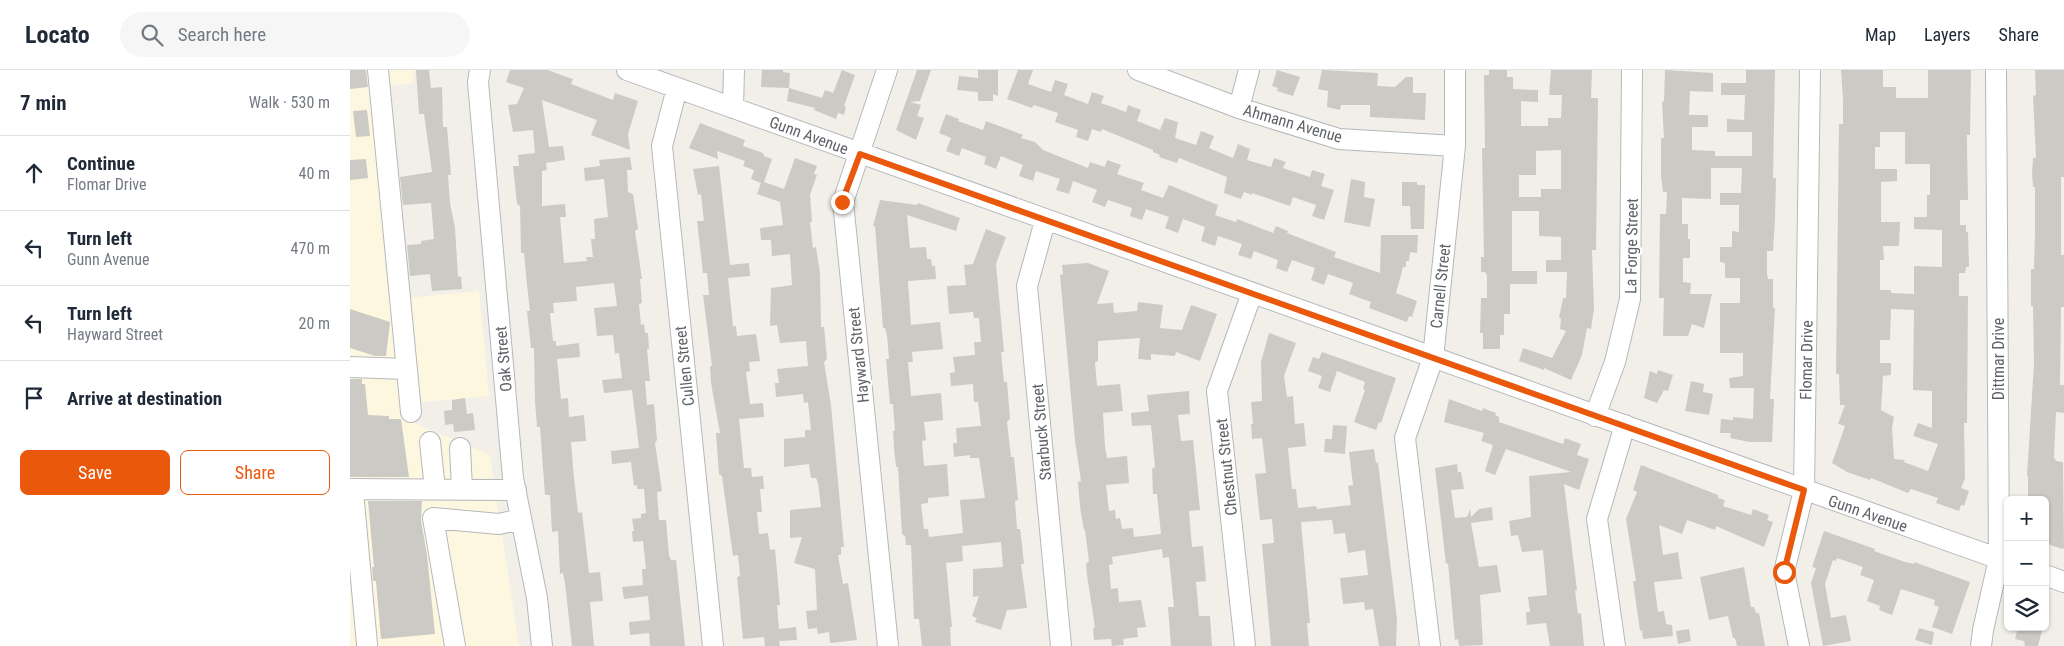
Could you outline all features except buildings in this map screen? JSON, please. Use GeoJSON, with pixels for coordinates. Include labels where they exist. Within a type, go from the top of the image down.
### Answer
{"type":"FeatureCollection","features":[{"type":"Feature","properties":{"kind":"street"},"geometry":{"type":"LineString","coordinates":[[378,70],[411,412]]}},
{"type":"Feature","properties":{"kind":"street","name":"Oak Street"},"geometry":{"type":"LineString","coordinates":[[480,70],[478,82],[516,490],[538,598],[542,646]]}},
{"type":"Feature","properties":{"kind":"street","name":"Gunn Avenue"},"geometry":{"type":"LineString","coordinates":[[627,70],[2003,560]]}},
{"type":"Feature","properties":{"kind":"street"},"geometry":{"type":"LineString","coordinates":[[733,108],[734,70]]}},
{"type":"Feature","properties":{"kind":"street","name":"Hayward Street"},"geometry":{"type":"LineString","coordinates":[[887,70],[860,154],[842,202],[888,646]]}},
{"type":"Feature","properties":{"kind":"street","name":"Ahmann Avenue"},"geometry":{"type":"LineString","coordinates":[[1138,70],[1239,108],[1338,139],[1455,146]]}},
{"type":"Feature","properties":{"kind":"street"},"geometry":{"type":"LineString","coordinates":[[1239,108],[1248,70]]}},
{"type":"Feature","properties":{"kind":"street","name":"Carnell Street"},"geometry":{"type":"LineString","coordinates":[[1430,646],[1405,438],[1433,358],[1455,146],[1456,70]]}},
{"type":"Feature","properties":{"kind":"street","name":"La Forge Street"},"geometry":{"type":"LineString","coordinates":[[1595,416],[1615,362],[1630,299],[1632,70]]}},
{"type":"Feature","properties":{"kind":"street","name":"Flomar Drive"},"geometry":{"type":"LineString","coordinates":[[1798,646],[1784,572],[1804,490],[1810,70]]}},
{"type":"Feature","properties":{"kind":"street","name":"Dittmar Drive"},"geometry":{"type":"LineString","coordinates":[[1981,646],[1983,630],[2003,560],[1996,70]]}},
{"type":"Feature","properties":{"kind":"street","name":"Cullen Street"},"geometry":{"type":"LineString","coordinates":[[677,88],[662,146],[713,646]]}},
{"type":"Feature","properties":{"kind":"street","name":"Starbuck Street"},"geometry":{"type":"LineString","coordinates":[[1045,220],[1028,286],[1061,646]]}},
{"type":"Feature","properties":{"kind":"street","name":"Chestnut Street"},"geometry":{"type":"LineString","coordinates":[[1245,646],[1218,391],[1252,293]]}},
{"type":"Feature","properties":{"kind":"street"},"geometry":{"type":"LineString","coordinates":[[350,367],[407,369]]}},
{"type":"Feature","properties":{"kind":"street"},"geometry":{"type":"LineString","coordinates":[[1616,646],[1597,519],[1625,426]]}},
{"type":"Feature","properties":{"kind":"street"},"geometry":{"type":"LineString","coordinates":[[430,442],[435,489]]}},
{"type":"Feature","properties":{"kind":"street"},"geometry":{"type":"LineString","coordinates":[[460,448],[462,489]]}},
{"type":"Feature","properties":{"kind":"street"},"geometry":{"type":"LineString","coordinates":[[350,489],[516,490]]}},
{"type":"Feature","properties":{"kind":"street"},"geometry":{"type":"LineString","coordinates":[[350,502],[354,502],[363,643]]}},
{"type":"Feature","properties":{"kind":"street"},"geometry":{"type":"LineString","coordinates":[[455,646],[433,518],[499,524],[522,519]]}},
{"type":"Feature","properties":{"kind":"street"},"geometry":{"type":"LineString","coordinates":[[2049,576],[2064,582]]}},
{"type":"Feature","properties":{"kind":"shaded area"},"geometry":{"type":"Polygon","coordinates":[[[350,70],[414,70],[413,83],[386,87],[406,298],[479,291],[489,396],[414,403],[416,424],[490,455],[519,646],[350,646],[350,70]]]}},
{"type":"Feature","properties":{"kind":"route"},"geometry":{"type":"LineString","coordinates":[[842,202],[860,154],[1804,490],[1784,572]]}}]}
